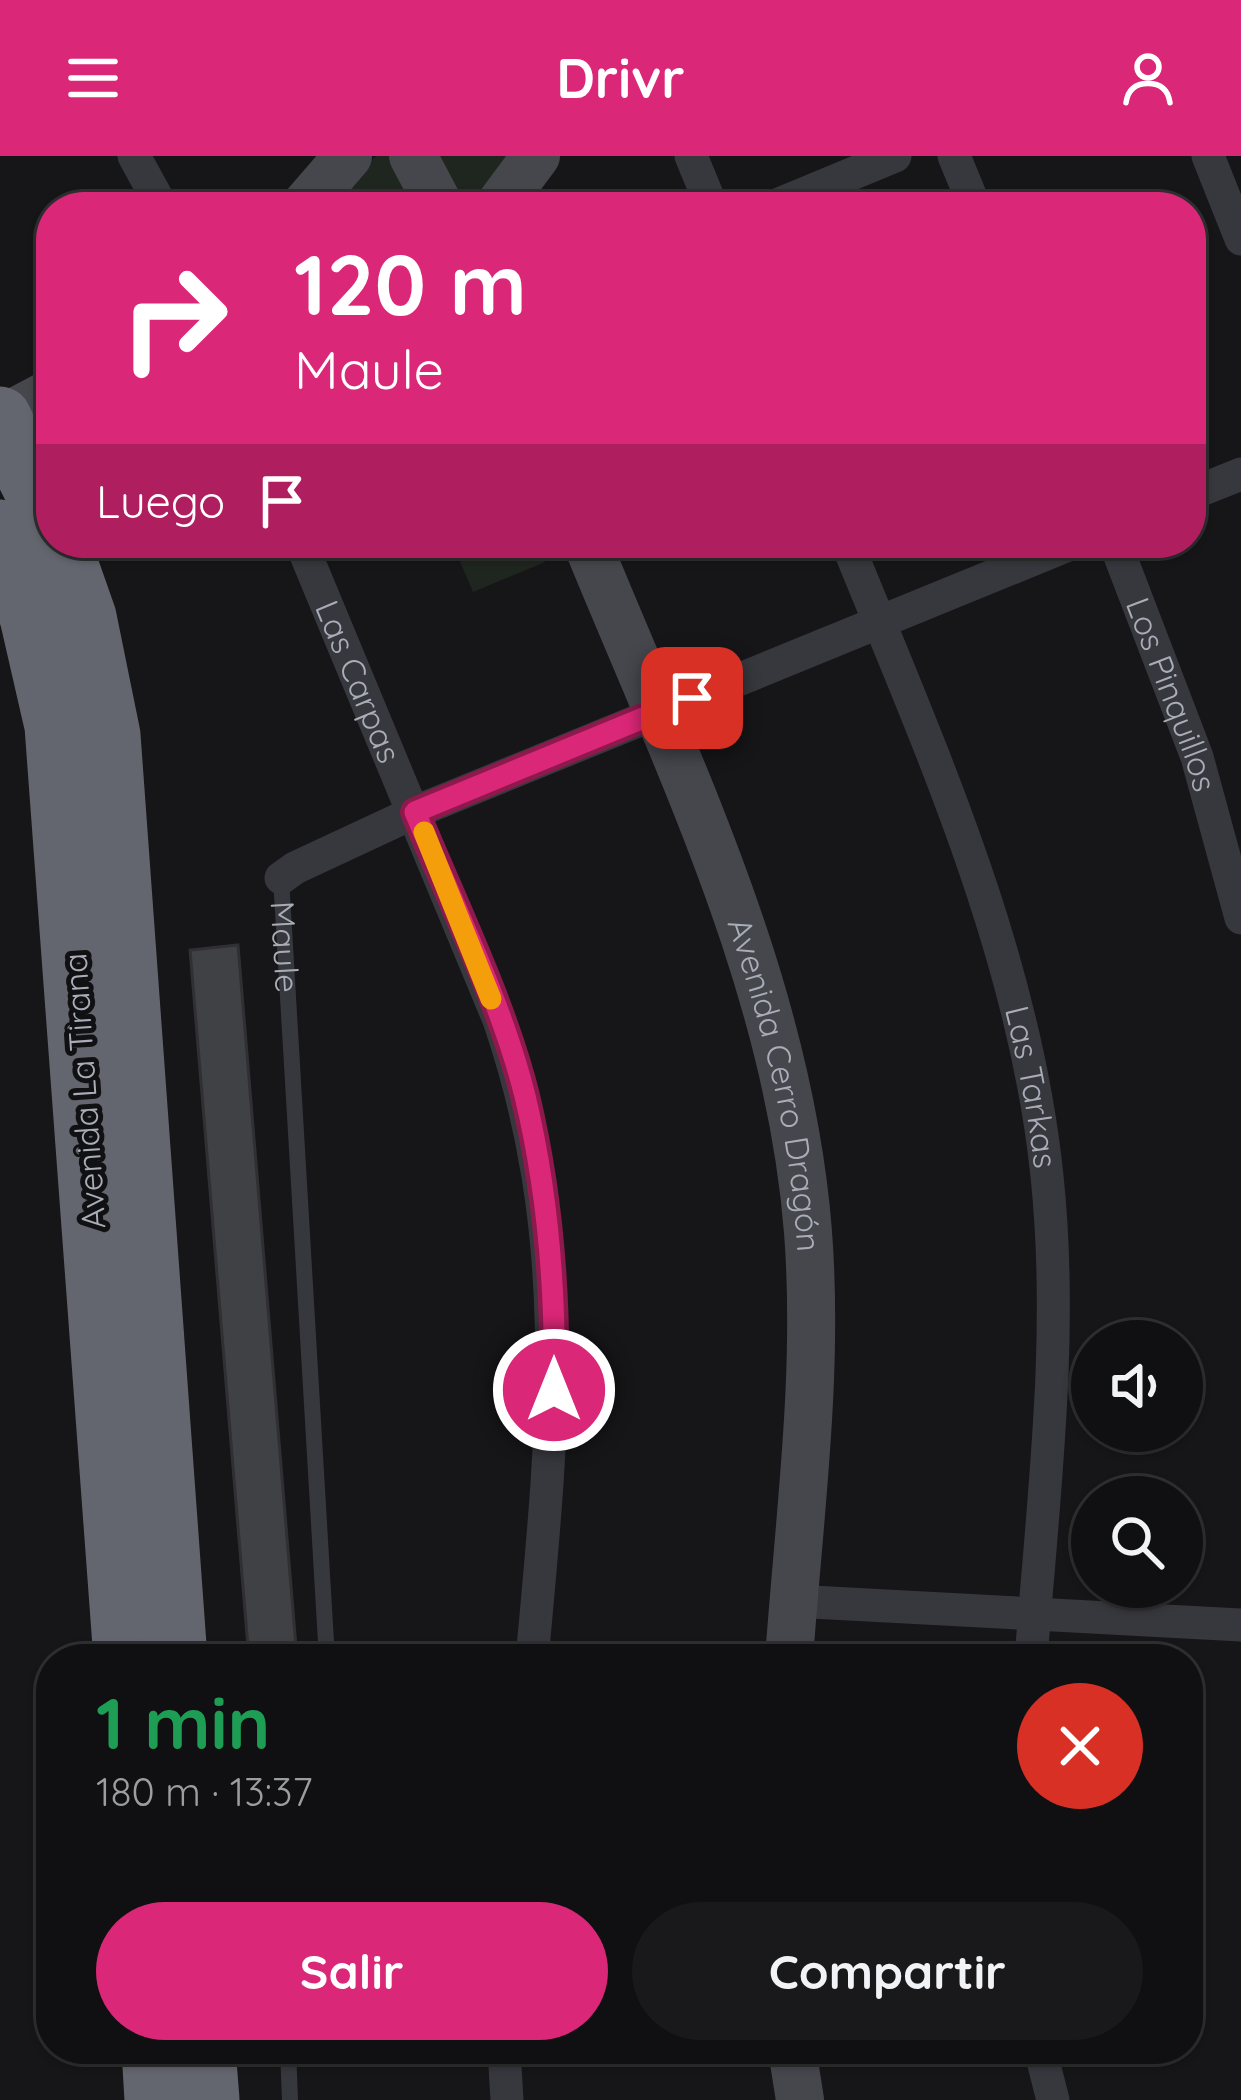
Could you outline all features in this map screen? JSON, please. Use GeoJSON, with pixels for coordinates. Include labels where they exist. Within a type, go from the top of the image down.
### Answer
{"type":"FeatureCollection","features":[{"type":"Feature","properties":{"kind":"highway"},"geometry":{"type":"LineString","coordinates":[[12,439],[36,490]]}},
{"type":"Feature","properties":{"kind":"highway","name":"Avenida La Tirana"},"geometry":{"type":"LineString","coordinates":[[0,531],[45,671],[60,763],[124,1644]]}},
{"type":"Feature","properties":{"kind":"highway","name":"Avenida La Tirana"},"geometry":{"type":"LineString","coordinates":[[64,558],[85,617],[109,735],[175,1644]]}},
{"type":"Feature","properties":{"kind":"highway"},"geometry":{"type":"LineString","coordinates":[[154,2064],[156,2100]]}},
{"type":"Feature","properties":{"kind":"highway"},"geometry":{"type":"LineString","coordinates":[[205,2064],[208,2100]]}},
{"type":"Feature","properties":{"kind":"street"},"geometry":{"type":"LineString","coordinates":[[134,156],[153,192]]}},
{"type":"Feature","properties":{"kind":"street"},"geometry":{"type":"LineString","coordinates":[[317,192],[348,156]]}},
{"type":"Feature","properties":{"kind":"street"},"geometry":{"type":"LineString","coordinates":[[413,156],[432,192]]}},
{"type":"Feature","properties":{"kind":"street"},"geometry":{"type":"LineString","coordinates":[[509,192],[536,156]]}},
{"type":"Feature","properties":{"kind":"street"},"geometry":{"type":"LineString","coordinates":[[691,156],[706,192]]}},
{"type":"Feature","properties":{"kind":"street"},"geometry":{"type":"LineString","coordinates":[[808,192],[895,156]]}},
{"type":"Feature","properties":{"kind":"street"},"geometry":{"type":"LineString","coordinates":[[954,156],[969,192]]}},
{"type":"Feature","properties":{"kind":"street"},"geometry":{"type":"LineString","coordinates":[[1208,156],[1241,239]]}},
{"type":"Feature","properties":{"kind":"street"},"geometry":{"type":"LineString","coordinates":[[12,439],[36,411]]}},
{"type":"Feature","properties":{"kind":"street"},"geometry":{"type":"LineString","coordinates":[[1206,488],[1241,474]]}},
{"type":"Feature","properties":{"kind":"street","name":"Las Carpas"},"geometry":{"type":"LineString","coordinates":[[307,558],[415,812],[524,1092],[548,1226],[554,1355],[553,1424],[533,1644]]}},
{"type":"Feature","properties":{"kind":"street","name":"Avenida Cerro Dragón"},"geometry":{"type":"LineString","coordinates":[[592,558],[752,955],[782,1063],[802,1174],[811,1330],[790,1644]]}},
{"type":"Feature","properties":{"kind":"street","name":"Las Tarkas"},"geometry":{"type":"LineString","coordinates":[[853,558],[979,878],[1018,1012],[1040,1121],[1054,1297],[1032,1644]]}},
{"type":"Feature","properties":{"kind":"street","name":"Maule"},"geometry":{"type":"LineString","coordinates":[[281,878],[415,812],[1035,558]]}},
{"type":"Feature","properties":{"kind":"street","name":"Los Pinquillos"},"geometry":{"type":"LineString","coordinates":[[1121,558],[1197,757],[1241,918]]}},
{"type":"Feature","properties":{"kind":"street"},"geometry":{"type":"LineString","coordinates":[[793,1601],[1241,1625]]}},
{"type":"Feature","properties":{"kind":"street"},"geometry":{"type":"LineString","coordinates":[[505,2064],[508,2100]]}},
{"type":"Feature","properties":{"kind":"street"},"geometry":{"type":"LineString","coordinates":[[794,2064],[800,2100]]}},
{"type":"Feature","properties":{"kind":"street"},"geometry":{"type":"LineString","coordinates":[[1044,2064],[1052,2100]]}},
{"type":"Feature","properties":{"kind":"lane","name":"Maule"},"geometry":{"type":"LineString","coordinates":[[281,878],[326,1644]]}},
{"type":"Feature","properties":{"kind":"lane"},"geometry":{"type":"LineString","coordinates":[[289,2064],[290,2100]]}},
{"type":"Feature","properties":{"kind":"shaded area"},"geometry":{"type":"Polygon","coordinates":[[[376,156],[391,156],[411,192],[340,192],[376,156]]]}},
{"type":"Feature","properties":{"kind":"shaded area"},"geometry":{"type":"Polygon","coordinates":[[[434,156],[515,156],[490,192],[454,192],[434,156]]]}},
{"type":"Feature","properties":{"kind":"shaded area"},"geometry":{"type":"Polygon","coordinates":[[[458,558],[543,558],[545,562],[473,592],[458,558]]]}},
{"type":"Feature","properties":{"kind":"building"},"geometry":{"type":"Polygon","coordinates":[[[238,945],[296,1644],[248,1644],[190,950],[238,945]]]}},
{"type":"Feature","properties":{"kind":"slow traffic"},"geometry":{"type":"LineString","coordinates":[[424,832],[491,999]]}},
{"type":"Feature","properties":{"kind":"route"},"geometry":{"type":"LineString","coordinates":[[554,1390],[548,1226],[524,1092],[415,812],[692,698]]}}]}
